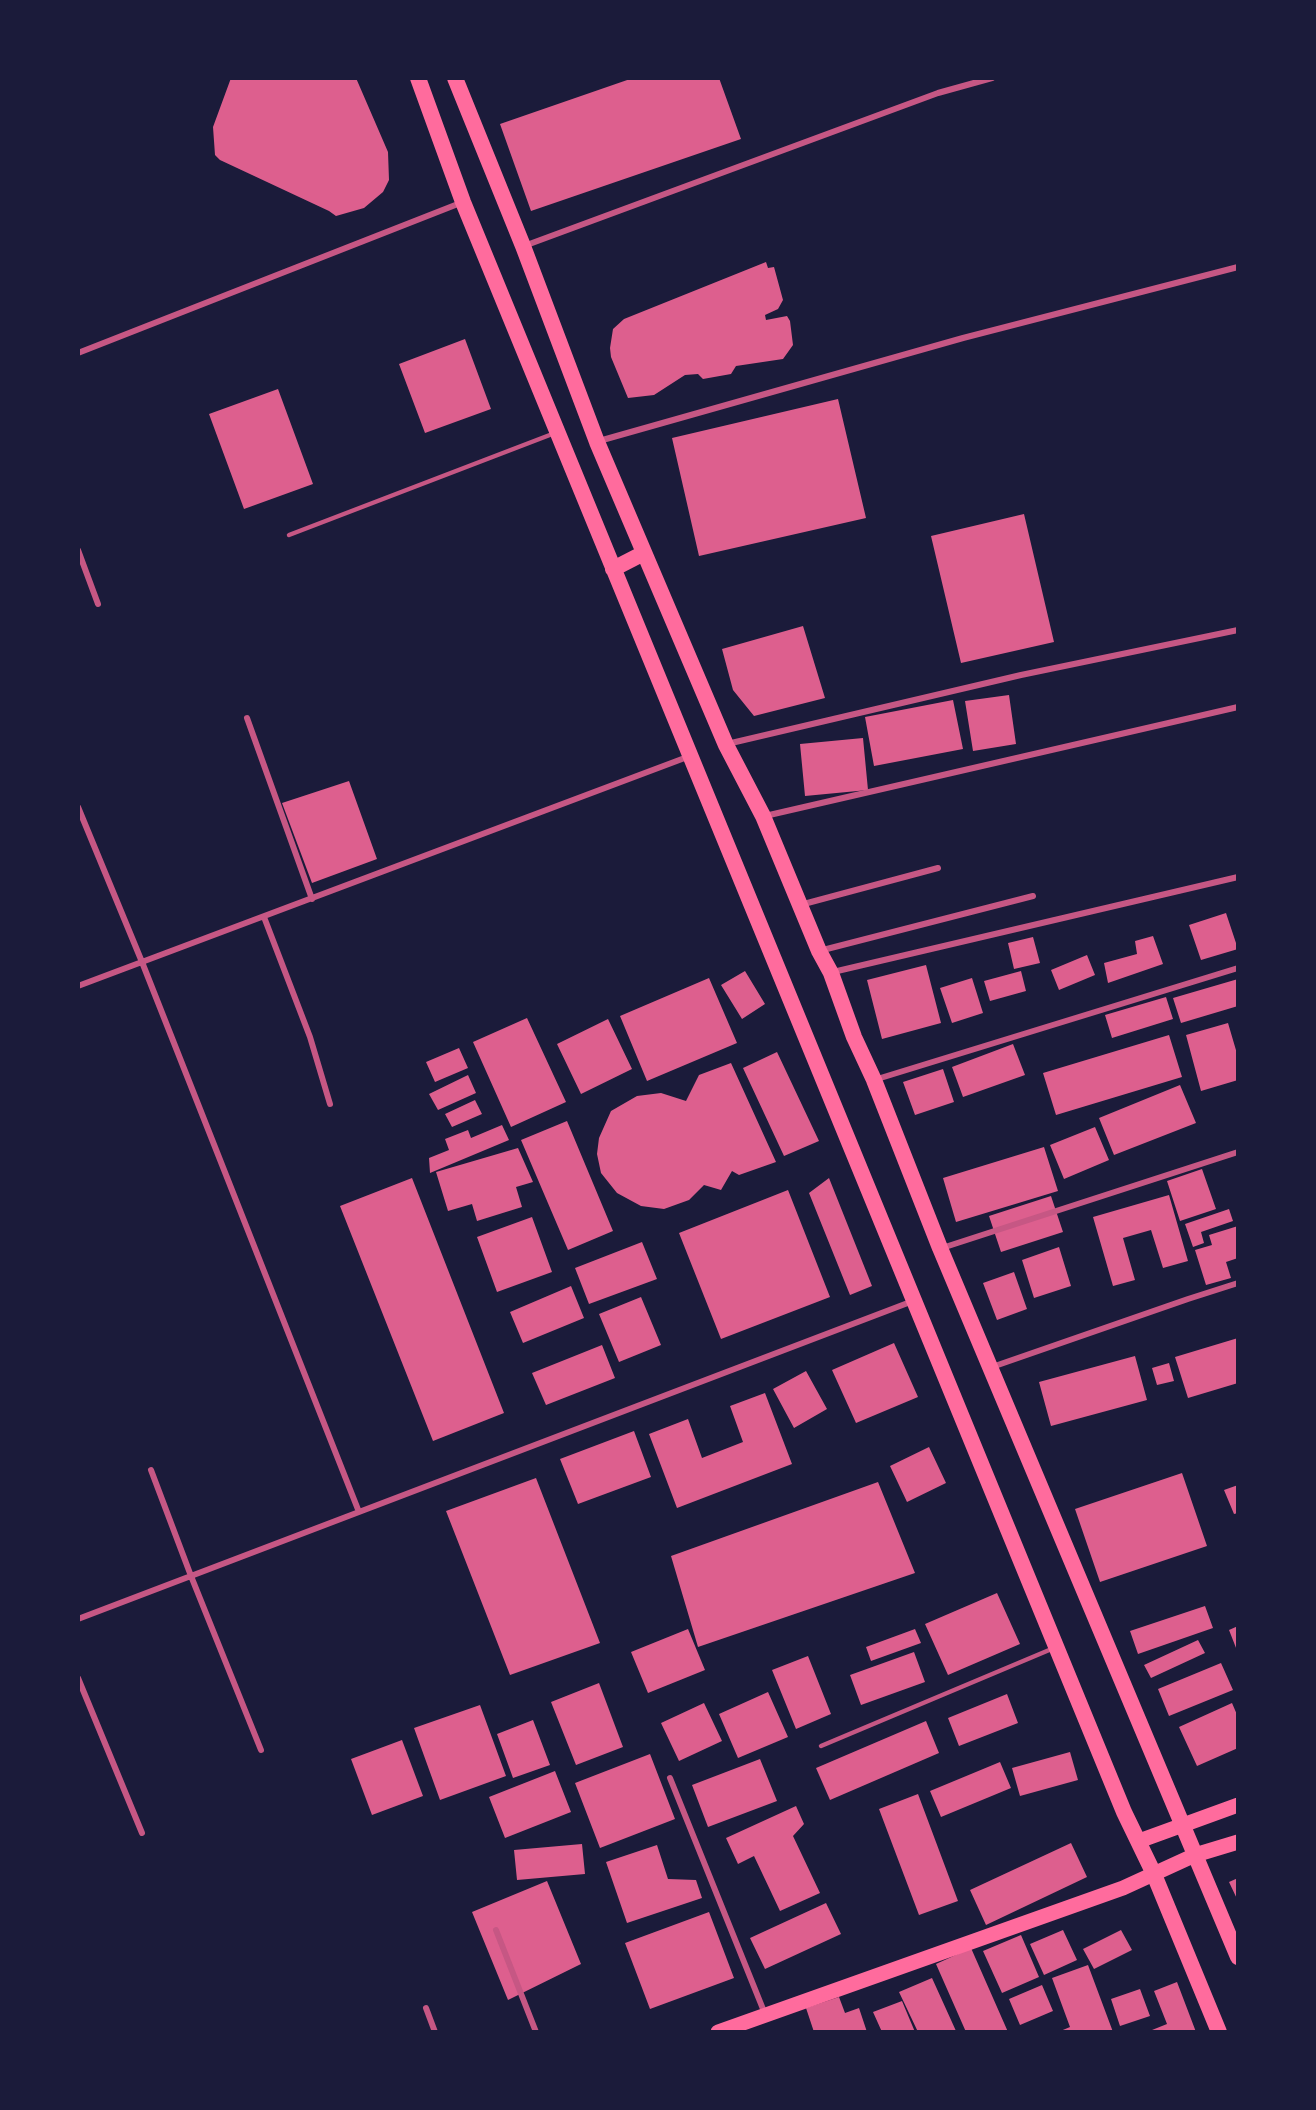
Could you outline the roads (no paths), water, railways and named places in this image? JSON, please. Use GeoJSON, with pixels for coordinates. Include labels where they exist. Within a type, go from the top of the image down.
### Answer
{"type":"FeatureCollection","features":[{"type":"Feature","properties":{"kind":"highway"},"geometry":{"type":"LineString","coordinates":[[418,78],[463,202],[613,569],[1056,1647],[1219,2032]]}},
{"type":"Feature","properties":{"kind":"highway"},"geometry":{"type":"LineString","coordinates":[[455,78],[523,246],[597,442],[726,745],[762,816],[819,951],[831,973],[854,1037],[874,1080],[940,1248],[1238,1958]]}},
{"type":"Feature","properties":{"kind":"highway"},"geometry":{"type":"LineString","coordinates":[[613,569],[644,553]]}},
{"type":"Feature","properties":{"kind":"main road"},"geometry":{"type":"LineString","coordinates":[[1139,1841],[1238,1805]]}},
{"type":"Feature","properties":{"kind":"main road"},"geometry":{"type":"LineString","coordinates":[[718,2032],[1124,1888],[1153,1872],[1195,1855],[1238,1842]]}},
{"type":"Feature","properties":{"kind":"street"},"geometry":{"type":"LineString","coordinates":[[523,246],[938,93],[992,78]]}},
{"type":"Feature","properties":{"kind":"street"},"geometry":{"type":"LineString","coordinates":[[78,352],[463,202]]}},
{"type":"Feature","properties":{"kind":"street"},"geometry":{"type":"LineString","coordinates":[[597,442],[963,338],[1238,267]]}},
{"type":"Feature","properties":{"kind":"street"},"geometry":{"type":"LineString","coordinates":[[78,550],[98,604]]}},
{"type":"Feature","properties":{"kind":"street"},"geometry":{"type":"LineString","coordinates":[[726,745],[1020,675],[1238,630]]}},
{"type":"Feature","properties":{"kind":"street"},"geometry":{"type":"LineString","coordinates":[[762,816],[1238,707]]}},
{"type":"Feature","properties":{"kind":"street"},"geometry":{"type":"LineString","coordinates":[[247,718],[312,899]]}},
{"type":"Feature","properties":{"kind":"street"},"geometry":{"type":"LineString","coordinates":[[78,986],[690,756]]}},
{"type":"Feature","properties":{"kind":"street"},"geometry":{"type":"LineString","coordinates":[[78,807],[142,962],[359,1512]]}},
{"type":"Feature","properties":{"kind":"street"},"geometry":{"type":"LineString","coordinates":[[800,905],[938,868]]}},
{"type":"Feature","properties":{"kind":"street"},"geometry":{"type":"LineString","coordinates":[[831,973],[1238,877]]}},
{"type":"Feature","properties":{"kind":"street"},"geometry":{"type":"LineString","coordinates":[[819,951],[1034,896]]}},
{"type":"Feature","properties":{"kind":"street"},"geometry":{"type":"LineString","coordinates":[[264,916],[310,1037],[330,1104]]}},
{"type":"Feature","properties":{"kind":"street"},"geometry":{"type":"LineString","coordinates":[[874,1080],[1238,968]]}},
{"type":"Feature","properties":{"kind":"street"},"geometry":{"type":"LineString","coordinates":[[940,1248],[1238,1152]]}},
{"type":"Feature","properties":{"kind":"street"},"geometry":{"type":"LineString","coordinates":[[991,1368],[1238,1283]]}},
{"type":"Feature","properties":{"kind":"street"},"geometry":{"type":"LineString","coordinates":[[78,1619],[914,1300]]}},
{"type":"Feature","properties":{"kind":"street"},"geometry":{"type":"LineString","coordinates":[[152,1470],[191,1576],[261,1750]]}},
{"type":"Feature","properties":{"kind":"street"},"geometry":{"type":"LineString","coordinates":[[78,1678],[142,1833]]}},
{"type":"Feature","properties":{"kind":"street"},"geometry":{"type":"LineString","coordinates":[[670,1778],[766,2015]]}},
{"type":"Feature","properties":{"kind":"street"},"geometry":{"type":"LineString","coordinates":[[496,1930],[536,2032]]}},
{"type":"Feature","properties":{"kind":"street"},"geometry":{"type":"LineString","coordinates":[[426,2008],[435,2032]]}},
{"type":"Feature","properties":{"kind":"lane"},"geometry":{"type":"LineString","coordinates":[[289,535],[557,432]]}},
{"type":"Feature","properties":{"kind":"lane"},"geometry":{"type":"LineString","coordinates":[[821,1746],[1056,1647]]}}]}
